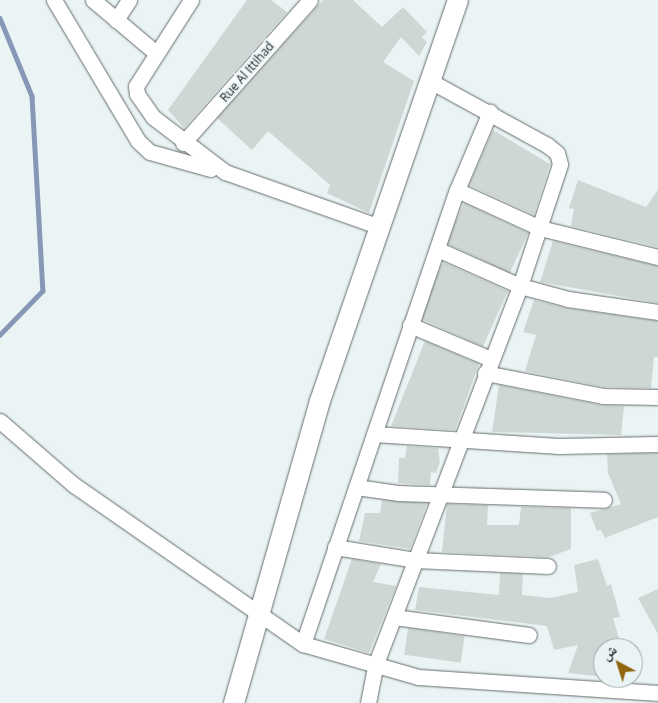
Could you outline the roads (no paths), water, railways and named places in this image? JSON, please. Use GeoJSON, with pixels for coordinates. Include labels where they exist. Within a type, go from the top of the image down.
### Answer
{"type":"FeatureCollection","features":[{"type":"Feature","properties":{"kind":"street"},"geometry":{"type":"LineString","coordinates":[[54,0],[138,141],[150,152],[225,172],[380,227]]}},
{"type":"Feature","properties":{"kind":"street"},"geometry":{"type":"LineString","coordinates":[[93,0],[156,53]]}},
{"type":"Feature","properties":{"kind":"street"},"geometry":{"type":"LineString","coordinates":[[116,20],[129,0]]}},
{"type":"Feature","properties":{"kind":"street"},"geometry":{"type":"LineString","coordinates":[[191,0],[137,83],[136,94],[153,117],[183,143],[225,172]]}},
{"type":"Feature","properties":{"kind":"street","name":"Rue Al Ittihad"},"geometry":{"type":"LineString","coordinates":[[183,143],[310,0]]}},
{"type":"Feature","properties":{"kind":"street"},"geometry":{"type":"LineString","coordinates":[[234,703],[320,401],[458,0]]}},
{"type":"Feature","properties":{"kind":"street"},"geometry":{"type":"LineString","coordinates":[[368,703],[375,666],[520,286],[558,173],[559,156],[490,112],[430,80]]}},
{"type":"Feature","properties":{"kind":"street"},"geometry":{"type":"LineString","coordinates":[[303,644],[457,190],[490,112]]}},
{"type":"Feature","properties":{"kind":"street"},"geometry":{"type":"LineString","coordinates":[[457,190],[540,228],[658,257]]}},
{"type":"Feature","properties":{"kind":"street"},"geometry":{"type":"LineString","coordinates":[[437,249],[520,286],[577,300],[658,312]]}},
{"type":"Feature","properties":{"kind":"street"},"geometry":{"type":"LineString","coordinates":[[410,325],[488,366],[604,396],[658,397]]}},
{"type":"Feature","properties":{"kind":"street"},"geometry":{"type":"LineString","coordinates":[[0,420],[74,485],[260,616],[303,644],[418,677],[639,698],[658,693]]}},
{"type":"Feature","properties":{"kind":"street"},"geometry":{"type":"LineString","coordinates":[[374,434],[559,446],[658,444]]}},
{"type":"Feature","properties":{"kind":"street"},"geometry":{"type":"LineString","coordinates":[[356,487],[439,495],[604,500]]}},
{"type":"Feature","properties":{"kind":"street"},"geometry":{"type":"LineString","coordinates":[[335,547],[415,560],[548,566]]}},
{"type":"Feature","properties":{"kind":"street"},"geometry":{"type":"LineString","coordinates":[[394,617],[529,635]]}},
{"type":"Feature","properties":{"kind":"waterway"},"geometry":{"type":"LineString","coordinates":[[0,18],[32,96],[43,291],[0,335]]}}]}
